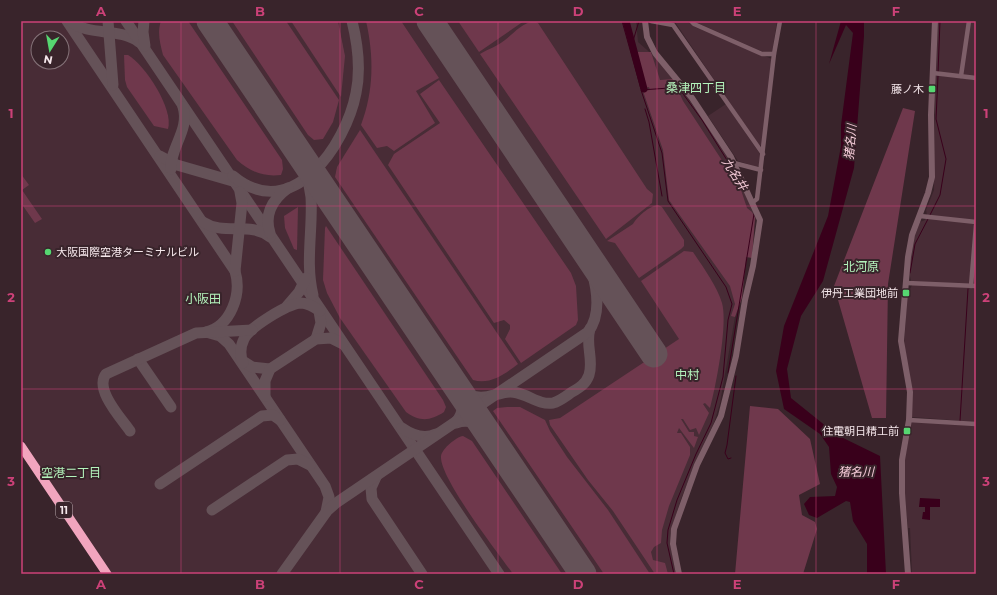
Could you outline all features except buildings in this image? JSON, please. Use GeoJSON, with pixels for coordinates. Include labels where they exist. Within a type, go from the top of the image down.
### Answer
{"type":"FeatureCollection","features":[{"type":"Feature","properties":{"kind":"highway","name":"11"},"geometry":{"type":"LineString","coordinates":[[21,446],[107,574]]}},
{"type":"Feature","properties":{"kind":"highway","name":"11"},"geometry":{"type":"LineString","coordinates":[[21,456],[103,574]]}},
{"type":"Feature","properties":{"kind":"street"},"geometry":{"type":"LineString","coordinates":[[645,21],[647,37],[655,53],[692,98],[734,163],[760,220],[754,266],[744,300],[736,356],[718,425],[697,465],[674,530],[673,544],[679,574]]}},
{"type":"Feature","properties":{"kind":"street"},"geometry":{"type":"LineString","coordinates":[[651,21],[673,25],[763,154]]}},
{"type":"Feature","properties":{"kind":"street"},"geometry":{"type":"LineString","coordinates":[[691,21],[694,24],[762,54],[774,54]]}},
{"type":"Feature","properties":{"kind":"street"},"geometry":{"type":"LineString","coordinates":[[752,202],[758,199],[774,54],[780,21]]}},
{"type":"Feature","properties":{"kind":"street"},"geometry":{"type":"LineString","coordinates":[[908,574],[902,493],[902,460],[909,420],[909,382],[902,351],[902,341],[908,257],[912,235],[920,216],[932,177],[931,115],[935,21]]}},
{"type":"Feature","properties":{"kind":"street"},"geometry":{"type":"LineString","coordinates":[[961,76],[969,21]]}},
{"type":"Feature","properties":{"kind":"street"},"geometry":{"type":"LineString","coordinates":[[933,73],[976,78]]}},
{"type":"Feature","properties":{"kind":"street"},"geometry":{"type":"LineString","coordinates":[[734,163],[761,170]]}},
{"type":"Feature","properties":{"kind":"street"},"geometry":{"type":"LineString","coordinates":[[907,283],[973,286],[976,224],[920,216]]}},
{"type":"Feature","properties":{"kind":"street"},"geometry":{"type":"LineString","coordinates":[[909,420],[976,424]]}},
{"type":"Feature","properties":{"kind":"street"},"geometry":{"type":"LineString","coordinates":[[21,452],[103,574]]}},
{"type":"Feature","properties":{"kind":"shaded area"},"geometry":{"type":"Polygon","coordinates":[[[21,21],[636,21],[638,42],[655,57],[672,76],[723,147],[756,217],[735,317],[720,403],[714,423],[699,454],[681,499],[670,534],[670,543],[677,574],[111,574],[21,438],[21,21]]]}},
{"type":"Feature","properties":{"kind":"shaded area"},"geometry":{"type":"Polygon","coordinates":[[[161,21],[188,21],[282,160],[283,169],[281,175],[268,175],[252,171],[237,160],[163,55],[159,33],[161,21]]]}},
{"type":"Feature","properties":{"kind":"shaded area"},"geometry":{"type":"Polygon","coordinates":[[[232,21],[286,21],[339,100],[333,122],[323,139],[314,140],[308,135],[232,21]]]}},
{"type":"Feature","properties":{"kind":"shaded area"},"geometry":{"type":"Polygon","coordinates":[[[291,21],[338,21],[345,56],[341,97],[291,21]]]}},
{"type":"Feature","properties":{"kind":"shaded area"},"geometry":{"type":"Polygon","coordinates":[[[366,21],[401,21],[439,78],[416,91],[435,123],[394,151],[387,146],[377,148],[361,125],[368,99],[371,73],[369,34],[366,21]]]}},
{"type":"Feature","properties":{"kind":"shaded area"},"geometry":{"type":"Polygon","coordinates":[[[458,21],[524,21],[479,52],[458,21]]]}},
{"type":"Feature","properties":{"kind":"shaded area"},"geometry":{"type":"Polygon","coordinates":[[[534,21],[538,23],[647,189],[653,194],[652,203],[606,239],[480,54],[502,42],[522,26],[534,21]]]}},
{"type":"Feature","properties":{"kind":"shaded area"},"geometry":{"type":"Polygon","coordinates":[[[672,21],[687,21],[695,27],[772,59],[762,145],[759,146],[675,22],[672,21]]]}},
{"type":"Feature","properties":{"kind":"shaded area"},"geometry":{"type":"Polygon","coordinates":[[[693,21],[777,21],[772,53],[763,52],[693,21]]]}},
{"type":"Feature","properties":{"kind":"shaded area"},"geometry":{"type":"Polygon","coordinates":[[[938,21],[976,21],[976,77],[935,72],[938,21]]]}},
{"type":"Feature","properties":{"kind":"shaded area"},"geometry":{"type":"Polygon","coordinates":[[[636,52],[651,52],[660,80],[673,79],[683,101],[727,168],[737,178],[747,208],[752,212],[755,218],[752,258],[746,257],[742,298],[735,317],[731,316],[735,304],[730,286],[669,200],[663,150],[643,91],[650,90],[649,87],[645,88],[636,52]]]}},
{"type":"Feature","properties":{"kind":"shaded area"},"geometry":{"type":"Polygon","coordinates":[[[124,55],[128,55],[135,60],[157,88],[167,110],[169,120],[168,129],[154,126],[127,87],[125,80],[124,55]]]}},
{"type":"Feature","properties":{"kind":"shaded area"},"geometry":{"type":"Polygon","coordinates":[[[935,75],[976,80],[976,422],[912,417],[904,348],[907,296],[912,285],[909,272],[911,246],[920,222],[925,220],[927,215],[926,210],[934,190],[935,75]]]}},
{"type":"Feature","properties":{"kind":"shaded area"},"geometry":{"type":"Polygon","coordinates":[[[439,80],[571,273],[576,286],[578,320],[576,325],[521,363],[505,339],[510,329],[510,325],[504,320],[494,323],[388,165],[394,154],[440,123],[420,94],[439,80]]]}},
{"type":"Feature","properties":{"kind":"shaded area"},"geometry":{"type":"Polygon","coordinates":[[[726,104],[760,154],[760,165],[757,167],[738,161],[708,116],[726,104]]]}},
{"type":"Feature","properties":{"kind":"shaded area"},"geometry":{"type":"Polygon","coordinates":[[[903,108],[915,111],[888,284],[886,418],[872,418],[834,286],[903,108]]]}},
{"type":"Feature","properties":{"kind":"shaded area"},"geometry":{"type":"Polygon","coordinates":[[[360,130],[518,364],[503,375],[485,381],[473,380],[335,177],[337,167],[360,130]]]}},
{"type":"Feature","properties":{"kind":"shaded area"},"geometry":{"type":"Polygon","coordinates":[[[21,174],[29,185],[22,190],[42,219],[35,223],[21,203],[21,174]]]}},
{"type":"Feature","properties":{"kind":"shaded area"},"geometry":{"type":"Polygon","coordinates":[[[658,205],[662,207],[684,240],[684,246],[639,278],[615,243],[607,241],[633,224],[640,215],[647,210],[658,205]]]}},
{"type":"Feature","properties":{"kind":"shaded area"},"geometry":{"type":"Polygon","coordinates":[[[298,207],[297,250],[294,249],[285,228],[284,216],[298,207]]]}},
{"type":"Feature","properties":{"kind":"shaded area"},"geometry":{"type":"Polygon","coordinates":[[[326,226],[443,400],[446,407],[444,412],[430,419],[420,419],[406,412],[340,318],[327,293],[323,280],[326,226]]]}},
{"type":"Feature","properties":{"kind":"shaded area"},"geometry":{"type":"Polygon","coordinates":[[[684,251],[693,252],[717,290],[722,303],[724,325],[718,371],[710,408],[705,403],[703,404],[709,413],[699,435],[696,428],[690,430],[683,419],[681,419],[689,432],[694,432],[694,436],[698,437],[694,448],[679,428],[677,433],[681,433],[690,447],[690,455],[669,506],[662,530],[661,543],[654,547],[651,552],[653,560],[665,563],[668,574],[655,574],[613,511],[588,480],[550,425],[549,420],[560,418],[679,339],[641,281],[684,251]]]}},
{"type":"Feature","properties":{"kind":"shaded area"},"geometry":{"type":"Polygon","coordinates":[[[750,406],[778,409],[810,439],[820,484],[799,495],[802,515],[815,522],[817,529],[803,574],[735,574],[750,406]]]}},
{"type":"Feature","properties":{"kind":"shaded area"},"geometry":{"type":"Polygon","coordinates":[[[520,407],[545,420],[550,431],[567,457],[608,510],[650,574],[604,574],[493,411],[497,408],[520,407]]]}},
{"type":"Feature","properties":{"kind":"shaded area"},"geometry":{"type":"Polygon","coordinates":[[[912,422],[976,425],[976,574],[912,574],[910,528],[908,528],[905,496],[905,458],[912,422]]]}},
{"type":"Feature","properties":{"kind":"shaded area"},"geometry":{"type":"Polygon","coordinates":[[[463,436],[472,441],[562,574],[513,574],[471,516],[449,481],[443,467],[441,456],[444,450],[453,441],[463,436]]]}},
{"type":"Feature","properties":{"kind":"water","name":"猪名川"},"geometry":{"type":"Polygon","coordinates":[[[841,21],[864,21],[854,168],[823,281],[801,316],[787,369],[791,398],[837,435],[880,456],[886,574],[867,574],[867,544],[853,521],[850,502],[846,501],[817,518],[809,515],[804,504],[810,497],[835,496],[837,487],[831,474],[829,447],[820,434],[784,409],[776,371],[784,326],[828,216],[841,146],[841,125],[853,33],[846,25],[829,64],[841,21]]]}},
{"type":"Feature","properties":{"kind":"water"},"geometry":{"type":"Polygon","coordinates":[[[920,498],[940,499],[940,507],[930,507],[930,520],[922,519],[923,512],[925,512],[925,507],[919,507],[920,498]]]}},
{"type":"Feature","properties":{"kind":"waterway","name":"九名井"},"geometry":{"type":"LineString","coordinates":[[622,21],[641,89]]}},
{"type":"Feature","properties":{"kind":"waterway","name":"九名井"},"geometry":{"type":"LineString","coordinates":[[626,21],[644,89]]}},
{"type":"Feature","properties":{"kind":"waterway","name":"九名井"},"geometry":{"type":"LineString","coordinates":[[637,61],[633,41],[639,21]]}},
{"type":"Feature","properties":{"kind":"waterway"},"geometry":{"type":"LineString","coordinates":[[938,73],[940,21]]}},
{"type":"Feature","properties":{"kind":"waterway"},"geometry":{"type":"LineString","coordinates":[[930,215],[940,195],[946,159],[936,119],[938,76]]}},
{"type":"Feature","properties":{"kind":"waterway"},"geometry":{"type":"LineString","coordinates":[[674,574],[667,543],[668,530],[677,500],[711,423],[723,377],[728,320],[732,304],[726,287],[668,201],[662,153],[641,90],[669,88],[681,91],[702,120],[735,173]]}},
{"type":"Feature","properties":{"kind":"waterway"},"geometry":{"type":"LineString","coordinates":[[645,109],[649,122],[662,196]]}},
{"type":"Feature","properties":{"kind":"waterway","name":"九名井"},"geometry":{"type":"LineString","coordinates":[[728,373],[754,214]]}},
{"type":"Feature","properties":{"kind":"waterway"},"geometry":{"type":"LineString","coordinates":[[910,273],[915,244],[928,219]]}},
{"type":"Feature","properties":{"kind":"waterway"},"geometry":{"type":"LineString","coordinates":[[960,421],[968,289]]}},
{"type":"Feature","properties":{"kind":"waterway","name":"九名井"},"geometry":{"type":"LineString","coordinates":[[731,458],[728,459],[725,453],[736,376]]}},
{"type":"Feature","properties":{"kind":"taxiway"},"geometry":{"type":"LineString","coordinates":[[67,21],[235,271],[237,289],[232,308],[222,323],[215,329],[206,332]]}},
{"type":"Feature","properties":{"kind":"taxiway"},"geometry":{"type":"LineString","coordinates":[[70,21],[86,29],[123,35],[131,37],[139,42]]}},
{"type":"Feature","properties":{"kind":"taxiway"},"geometry":{"type":"LineString","coordinates":[[108,21],[113,85]]}},
{"type":"Feature","properties":{"kind":"taxiway"},"geometry":{"type":"LineString","coordinates":[[126,21],[499,574]]}},
{"type":"Feature","properties":{"kind":"taxiway"},"geometry":{"type":"LineString","coordinates":[[144,21],[143,32],[145,46]]}},
{"type":"Feature","properties":{"kind":"taxiway"},"geometry":{"type":"LineString","coordinates":[[233,176],[255,189],[276,191],[295,185],[313,172],[328,155],[341,135],[350,114],[358,84],[358,57],[352,21]]}},
{"type":"Feature","properties":{"kind":"taxiway"},"geometry":{"type":"LineString","coordinates":[[171,169],[173,153],[184,123],[183,107]]}},
{"type":"Feature","properties":{"kind":"taxiway"},"geometry":{"type":"LineString","coordinates":[[295,147],[307,177],[311,197],[309,258],[313,295]]}},
{"type":"Feature","properties":{"kind":"taxiway"},"geometry":{"type":"LineString","coordinates":[[160,156],[177,165],[236,182]]}},
{"type":"Feature","properties":{"kind":"taxiway"},"geometry":{"type":"LineString","coordinates":[[270,233],[268,226],[269,213],[274,202],[288,188]]}},
{"type":"Feature","properties":{"kind":"taxiway"},"geometry":{"type":"LineString","coordinates":[[235,271],[242,203],[240,192]]}},
{"type":"Feature","properties":{"kind":"taxiway"},"geometry":{"type":"LineString","coordinates":[[203,222],[220,228],[254,230],[262,232],[270,237]]}},
{"type":"Feature","properties":{"kind":"taxiway"},"geometry":{"type":"LineString","coordinates":[[282,574],[327,511],[336,503],[588,332],[593,323],[596,312],[596,288],[589,264],[580,244]]}},
{"type":"Feature","properties":{"kind":"taxiway"},"geometry":{"type":"LineString","coordinates":[[287,306],[299,292],[306,278]]}},
{"type":"Feature","properties":{"kind":"taxiway"},"geometry":{"type":"LineString","coordinates":[[243,363],[241,357],[242,345],[244,339],[253,328],[278,312],[295,304],[309,304],[320,311]]}},
{"type":"Feature","properties":{"kind":"taxiway"},"geometry":{"type":"LineString","coordinates":[[316,339],[321,323],[319,311]]}},
{"type":"Feature","properties":{"kind":"taxiway"},"geometry":{"type":"LineString","coordinates":[[499,394],[515,392],[540,402],[553,403],[561,400],[580,387],[588,378],[591,364],[588,340],[590,329]]}},
{"type":"Feature","properties":{"kind":"taxiway"},"geometry":{"type":"LineString","coordinates":[[130,431],[115,411],[106,395],[103,387],[103,380],[106,374],[196,333],[252,330]]}},
{"type":"Feature","properties":{"kind":"taxiway"},"geometry":{"type":"LineString","coordinates":[[206,332],[220,336],[229,344],[325,486],[329,497],[326,512]]}},
{"type":"Feature","properties":{"kind":"taxiway"},"geometry":{"type":"LineString","coordinates":[[265,396],[265,381],[270,369],[316,339],[331,338],[343,344]]}},
{"type":"Feature","properties":{"kind":"taxiway"},"geometry":{"type":"LineString","coordinates":[[138,359],[171,407]]}},
{"type":"Feature","properties":{"kind":"taxiway"},"geometry":{"type":"LineString","coordinates":[[241,360],[252,367],[270,369]]}},
{"type":"Feature","properties":{"kind":"taxiway"},"geometry":{"type":"LineString","coordinates":[[455,385],[463,392],[473,396],[483,397],[494,395]]}},
{"type":"Feature","properties":{"kind":"taxiway"},"geometry":{"type":"LineString","coordinates":[[456,422],[462,411],[462,399],[459,391]]}},
{"type":"Feature","properties":{"kind":"taxiway"},"geometry":{"type":"LineString","coordinates":[[160,484],[262,416],[273,415],[280,420]]}},
{"type":"Feature","properties":{"kind":"taxiway"},"geometry":{"type":"LineString","coordinates":[[456,423],[469,421],[480,425],[486,431]]}},
{"type":"Feature","properties":{"kind":"taxiway"},"geometry":{"type":"LineString","coordinates":[[402,428],[419,436],[436,434]]}},
{"type":"Feature","properties":{"kind":"taxiway"},"geometry":{"type":"LineString","coordinates":[[212,510],[287,460],[298,459],[310,465]]}},
{"type":"Feature","properties":{"kind":"taxiway"},"geometry":{"type":"LineString","coordinates":[[376,477],[371,488],[372,499],[422,574]]}},
{"type":"Feature","properties":{"kind":"runway"},"geometry":{"type":"LineString","coordinates":[[210,21],[583,574]]}},
{"type":"Feature","properties":{"kind":"runway"},"geometry":{"type":"LineString","coordinates":[[430,21],[654,354]]}},
{"type":"Feature","properties":{"kind":"place","name":"藤ノ木"},"geometry":{"type":"Point","coordinates":[932,89]}},
{"type":"Feature","properties":{"kind":"place","name":"大阪国際空港ターミナルビル"},"geometry":{"type":"Point","coordinates":[48,252]}},
{"type":"Feature","properties":{"kind":"place","name":"伊丹工業団地前"},"geometry":{"type":"Point","coordinates":[906,293]}},
{"type":"Feature","properties":{"kind":"place","name":"住電朝日精工前"},"geometry":{"type":"Point","coordinates":[907,431]}},
{"type":"Feature","properties":{"kind":"district","name":"桑津四丁目"},"geometry":{"type":"Point","coordinates":[696,87]}},
{"type":"Feature","properties":{"kind":"district","name":"北河原"},"geometry":{"type":"Point","coordinates":[861,266]}},
{"type":"Feature","properties":{"kind":"district","name":"小阪田"},"geometry":{"type":"Point","coordinates":[203,298]}},
{"type":"Feature","properties":{"kind":"district","name":"中村"},"geometry":{"type":"Point","coordinates":[687,374]}},
{"type":"Feature","properties":{"kind":"district","name":"空港二丁目"},"geometry":{"type":"Point","coordinates":[71,472]}}]}
